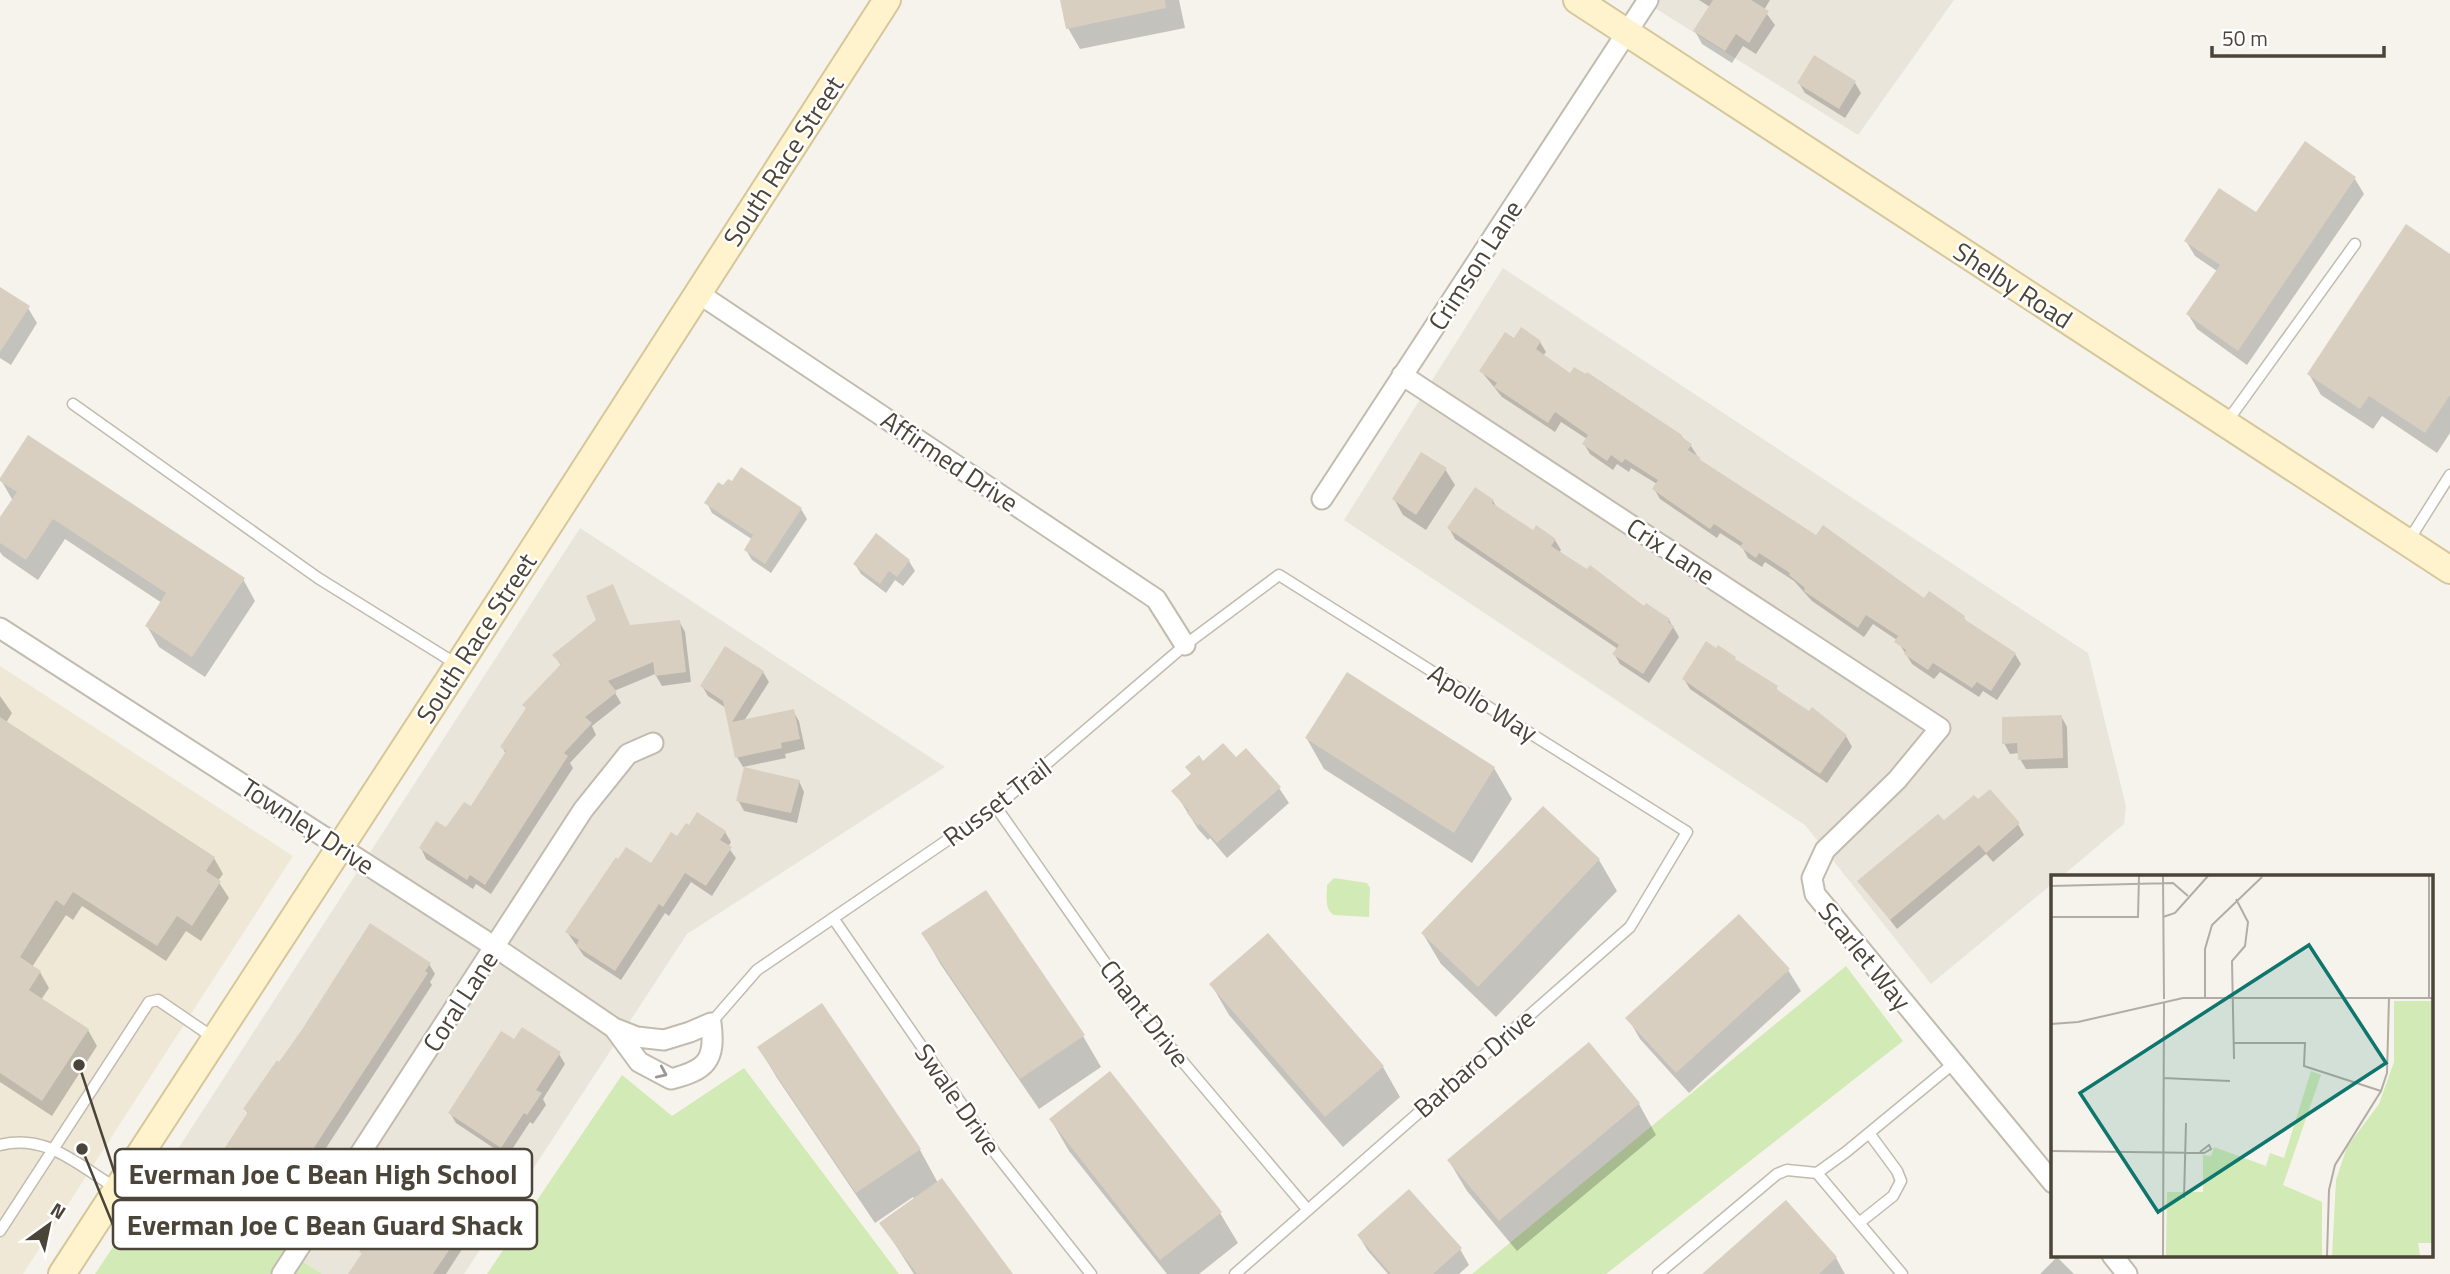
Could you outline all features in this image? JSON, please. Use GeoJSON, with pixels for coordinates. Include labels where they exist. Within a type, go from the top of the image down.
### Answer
{"type":"FeatureCollection","features":[{"type":"Feature","properties":{"kind":"street","name":"South Race Street"},"geometry":{"type":"LineString","coordinates":[[62,1274],[887,0]]}},
{"type":"Feature","properties":{"kind":"street","name":"Shelby Road"},"geometry":{"type":"LineString","coordinates":[[1577,0],[2450,570]]}},
{"type":"Feature","properties":{"kind":"street","name":"Crimson Lane"},"geometry":{"type":"LineString","coordinates":[[1322,499],[1648,0]]}},
{"type":"Feature","properties":{"kind":"street","name":"Affirmed Drive"},"geometry":{"type":"LineString","coordinates":[[698,293],[1156,599],[1185,645]]}},
{"type":"Feature","properties":{"kind":"street","name":"Crix Lane"},"geometry":{"type":"LineString","coordinates":[[1402,375],[1940,728]]}},
{"type":"Feature","properties":{"kind":"street","name":"Townley Drive"},"geometry":{"type":"LineString","coordinates":[[0,628],[495,947],[614,1028],[637,1037],[664,1040],[711,1023],[713,1038],[709,1058],[696,1072],[671,1079],[639,1062],[614,1028]]}},
{"type":"Feature","properties":{"kind":"street","name":"Scarlet Way"},"geometry":{"type":"LineString","coordinates":[[1940,728],[1897,780],[1825,850],[1812,878],[1815,894],[2051,1181]]}},
{"type":"Feature","properties":{"kind":"street","name":"Coral Lane"},"geometry":{"type":"LineString","coordinates":[[282,1274],[583,810],[628,754],[653,743]]}},
{"type":"Feature","properties":{"kind":"street"},"geometry":{"type":"LineString","coordinates":[[2113,1256],[2127,1274]]}},
{"type":"Feature","properties":{"kind":"lane"},"geometry":{"type":"LineString","coordinates":[[2225,423],[2355,244]]}},
{"type":"Feature","properties":{"kind":"lane"},"geometry":{"type":"LineString","coordinates":[[73,404],[318,578],[458,666]]}},
{"type":"Feature","properties":{"kind":"lane"},"geometry":{"type":"LineString","coordinates":[[2407,542],[2450,475]]}},
{"type":"Feature","properties":{"kind":"lane","name":"Russet Trail"},"geometry":{"type":"LineString","coordinates":[[711,1023],[757,970],[996,807],[1185,645],[1279,575]]}},
{"type":"Feature","properties":{"kind":"lane","name":"Apollo Way"},"geometry":{"type":"LineString","coordinates":[[1279,575],[1687,832]]}},
{"type":"Feature","properties":{"kind":"lane","name":"Chant Drive"},"geometry":{"type":"LineString","coordinates":[[996,807],[1135,1004],[1307,1209]]}},
{"type":"Feature","properties":{"kind":"lane","name":"Barbaro Drive"},"geometry":{"type":"LineString","coordinates":[[1235,1274],[1630,927],[1687,832]]}},
{"type":"Feature","properties":{"kind":"lane","name":"Swale Drive"},"geometry":{"type":"LineString","coordinates":[[833,918],[996,1154],[1091,1274]]}},
{"type":"Feature","properties":{"kind":"lane"},"geometry":{"type":"LineString","coordinates":[[0,1231],[149,1002],[158,1000],[214,1039]]}},
{"type":"Feature","properties":{"kind":"lane"},"geometry":{"type":"LineString","coordinates":[[1658,1274],[1777,1174],[1787,1170],[1817,1173],[1954,1063]]}},
{"type":"Feature","properties":{"kind":"lane"},"geometry":{"type":"LineString","coordinates":[[1859,1223],[1893,1196],[1901,1181],[1897,1171],[1869,1133]]}},
{"type":"Feature","properties":{"kind":"lane"},"geometry":{"type":"LineString","coordinates":[[0,1145],[19,1140],[53,1148],[117,1189]]}},
{"type":"Feature","properties":{"kind":"lane"},"geometry":{"type":"LineString","coordinates":[[1817,1173],[1902,1274]]}},
{"type":"Feature","properties":{"kind":"shaded area"},"geometry":{"type":"Polygon","coordinates":[[[1642,0],[1954,0],[1858,135],[1642,0]]]}},
{"type":"Feature","properties":{"kind":"shaded area"},"geometry":{"type":"Polygon","coordinates":[[[1503,268],[2088,653],[2126,806],[2124,824],[2063,875],[2051,875],[2051,885],[1931,984],[1805,825],[1344,520],[1503,268]]]}},
{"type":"Feature","properties":{"kind":"shaded area"},"geometry":{"type":"Polygon","coordinates":[[[580,528],[945,767],[687,934],[464,1274],[322,1274],[163,1172],[580,528]]]}},
{"type":"Feature","properties":{"kind":"shaded area"},"geometry":{"type":"Polygon","coordinates":[[[0,666],[293,856],[23,1274],[0,1274],[0,666]]]}},
{"type":"Feature","properties":{"kind":"green space"},"geometry":{"type":"Polygon","coordinates":[[[1334,878],[1367,883],[1370,888],[1369,917],[1334,915],[1331,912],[1327,902],[1327,885],[1334,878]]]}},
{"type":"Feature","properties":{"kind":"green space"},"geometry":{"type":"Polygon","coordinates":[[[1846,966],[1903,1041],[1606,1274],[1472,1274],[1846,966]]]}},
{"type":"Feature","properties":{"kind":"green space"},"geometry":{"type":"Polygon","coordinates":[[[744,1068],[899,1274],[487,1274],[622,1075],[672,1116],[744,1068]]]}},
{"type":"Feature","properties":{"kind":"green space"},"geometry":{"type":"Polygon","coordinates":[[[163,1172],[322,1274],[95,1274],[163,1172]]]}},
{"type":"Feature","properties":{"kind":"building"},"geometry":{"type":"Polygon","coordinates":[[[1060,0],[1165,0],[1166,8],[1066,29],[1060,0]]]}},
{"type":"Feature","properties":{"kind":"building"},"geometry":{"type":"Polygon","coordinates":[[[1713,0],[1751,0],[1769,11],[1749,43],[1736,34],[1725,51],[1693,31],[1713,0]]]}},
{"type":"Feature","properties":{"kind":"building"},"geometry":{"type":"Polygon","coordinates":[[[1814,55],[1856,81],[1839,109],[1797,83],[1814,55]]]}},
{"type":"Feature","properties":{"kind":"building"},"geometry":{"type":"Polygon","coordinates":[[[2305,141],[2356,177],[2238,351],[2186,314],[2220,265],[2184,241],[2219,188],[2256,212],[2305,141]]]}},
{"type":"Feature","properties":{"kind":"building"},"geometry":{"type":"Polygon","coordinates":[[[2406,224],[2450,254],[2450,395],[2425,433],[2369,396],[2360,409],[2307,374],[2406,224]]]}},
{"type":"Feature","properties":{"kind":"building"},"geometry":{"type":"Polygon","coordinates":[[[0,287],[30,306],[0,352],[0,287]]]}},
{"type":"Feature","properties":{"kind":"building"},"geometry":{"type":"Polygon","coordinates":[[[1521,327],[1541,341],[1536,349],[1570,373],[1574,367],[1586,374],[1587,372],[1682,435],[1681,437],[1692,444],[1688,450],[1701,458],[1699,459],[1816,535],[1823,525],[1924,598],[1929,591],[1965,616],[1964,619],[2016,653],[1991,691],[1977,682],[1972,688],[1933,663],[1928,670],[1904,654],[1906,650],[1894,642],[1898,636],[1866,615],[1858,628],[1804,591],[1805,588],[1789,575],[1790,573],[1759,553],[1756,558],[1740,547],[1743,543],[1714,524],[1710,529],[1652,489],[1658,480],[1625,459],[1622,463],[1611,455],[1607,461],[1582,444],[1588,435],[1555,412],[1548,423],[1494,387],[1497,383],[1479,371],[1505,332],[1514,338],[1521,327]]]}},
{"type":"Feature","properties":{"kind":"building"},"geometry":{"type":"Polygon","coordinates":[[[28,435],[245,578],[192,657],[145,626],[166,593],[53,519],[26,560],[0,543],[0,517],[17,492],[0,481],[0,478],[28,435]]]}},
{"type":"Feature","properties":{"kind":"building"},"geometry":{"type":"Polygon","coordinates":[[[1421,452],[1447,468],[1416,515],[1392,499],[1421,452]]]}},
{"type":"Feature","properties":{"kind":"building"},"geometry":{"type":"Polygon","coordinates":[[[741,467],[802,508],[765,564],[744,550],[753,535],[704,503],[718,482],[723,485],[728,479],[732,481],[741,467]]]}},
{"type":"Feature","properties":{"kind":"building"},"geometry":{"type":"Polygon","coordinates":[[[1475,487],[1494,500],[1492,503],[1533,530],[1536,525],[1556,539],[1551,546],[1587,569],[1590,565],[1644,606],[1646,603],[1670,619],[1668,622],[1674,626],[1643,674],[1612,654],[1619,645],[1447,528],[1475,487]]]}},
{"type":"Feature","properties":{"kind":"building"},"geometry":{"type":"Polygon","coordinates":[[[876,533],[910,560],[897,577],[889,571],[880,584],[853,564],[876,533]]]}},
{"type":"Feature","properties":{"kind":"building"},"geometry":{"type":"Polygon","coordinates":[[[613,584],[630,625],[680,620],[686,672],[655,676],[653,662],[608,681],[617,692],[585,717],[592,723],[564,753],[568,756],[485,885],[470,875],[467,880],[419,848],[436,821],[446,827],[464,802],[471,806],[506,751],[500,747],[526,708],[522,705],[561,664],[552,655],[596,620],[586,596],[613,584]]]}},
{"type":"Feature","properties":{"kind":"building"},"geometry":{"type":"Polygon","coordinates":[[[1706,641],[1716,648],[1718,645],[1736,657],[1735,659],[1778,686],[1776,689],[1809,711],[1812,707],[1847,735],[1820,774],[1682,679],[1706,641]]]}},
{"type":"Feature","properties":{"kind":"building"},"geometry":{"type":"Polygon","coordinates":[[[725,646],[764,671],[732,722],[794,709],[800,739],[781,743],[782,748],[735,758],[723,701],[700,686],[725,646]]]}},
{"type":"Feature","properties":{"kind":"building"},"geometry":{"type":"Polygon","coordinates":[[[1347,672],[1495,767],[1454,833],[1305,738],[1347,672]]]}},
{"type":"Feature","properties":{"kind":"building"},"geometry":{"type":"Polygon","coordinates":[[[2062,715],[2063,758],[2018,760],[2017,743],[2002,744],[2002,717],[2062,715]]]}},
{"type":"Feature","properties":{"kind":"building"},"geometry":{"type":"Polygon","coordinates":[[[0,717],[215,857],[206,871],[221,881],[192,926],[177,916],[157,946],[73,892],[64,906],[56,900],[20,957],[41,971],[29,990],[89,1029],[42,1101],[0,1073],[0,717]]]}},
{"type":"Feature","properties":{"kind":"building"},"geometry":{"type":"Polygon","coordinates":[[[1223,743],[1236,757],[1246,748],[1281,787],[1217,843],[1200,824],[1198,826],[1171,791],[1191,774],[1185,767],[1199,755],[1203,761],[1223,743]]]}},
{"type":"Feature","properties":{"kind":"building"},"geometry":{"type":"Polygon","coordinates":[[[744,767],[800,780],[791,813],[736,801],[744,767]]]}},
{"type":"Feature","properties":{"kind":"building"},"geometry":{"type":"Polygon","coordinates":[[[1990,789],[2020,823],[1986,853],[1979,845],[1890,920],[1857,881],[1938,814],[1944,820],[1974,795],[1978,799],[1990,789]]]}},
{"type":"Feature","properties":{"kind":"building"},"geometry":{"type":"Polygon","coordinates":[[[1543,806],[1600,859],[1478,987],[1421,933],[1543,806]]]}},
{"type":"Feature","properties":{"kind":"building"},"geometry":{"type":"Polygon","coordinates":[[[697,812],[726,831],[720,840],[732,847],[706,886],[685,873],[663,907],[659,904],[615,971],[576,946],[579,940],[565,932],[616,857],[618,859],[626,847],[651,863],[671,832],[677,836],[686,823],[689,825],[697,812]]]}},
{"type":"Feature","properties":{"kind":"building"},"geometry":{"type":"Polygon","coordinates":[[[986,890],[1085,1035],[1020,1079],[921,933],[986,890]]]}},
{"type":"Feature","properties":{"kind":"building"},"geometry":{"type":"Polygon","coordinates":[[[1739,914],[1790,969],[1676,1073],[1625,1018],[1739,914]]]}},
{"type":"Feature","properties":{"kind":"building"},"geometry":{"type":"Polygon","coordinates":[[[370,923],[431,963],[425,971],[428,973],[257,1235],[219,1211],[224,1202],[212,1195],[229,1168],[217,1160],[248,1112],[243,1109],[303,1028],[370,923]]]}},
{"type":"Feature","properties":{"kind":"building"},"geometry":{"type":"Polygon","coordinates":[[[1268,933],[1384,1066],[1325,1117],[1209,984],[1268,933]]]}},
{"type":"Feature","properties":{"kind":"building"},"geometry":{"type":"Polygon","coordinates":[[[822,1003],[921,1149],[856,1193],[757,1047],[822,1003]]]}},
{"type":"Feature","properties":{"kind":"building"},"geometry":{"type":"Polygon","coordinates":[[[522,1027],[561,1052],[536,1090],[542,1093],[527,1115],[524,1113],[501,1148],[448,1113],[501,1031],[514,1039],[522,1027]]]}},
{"type":"Feature","properties":{"kind":"building"},"geometry":{"type":"Polygon","coordinates":[[[1589,1042],[1640,1103],[1499,1221],[1447,1160],[1589,1042]]]}},
{"type":"Feature","properties":{"kind":"building"},"geometry":{"type":"Polygon","coordinates":[[[1110,1071],[1222,1212],[1160,1260],[1049,1119],[1110,1071]]]}},
{"type":"Feature","properties":{"kind":"building"},"geometry":{"type":"Polygon","coordinates":[[[430,1161],[484,1198],[433,1274],[348,1274],[384,1215],[382,1213],[417,1163],[427,1167],[430,1161]]]}},
{"type":"Feature","properties":{"kind":"building"},"geometry":{"type":"Polygon","coordinates":[[[942,1178],[1013,1274],[917,1274],[879,1223],[942,1178]]]}},
{"type":"Feature","properties":{"kind":"building"},"geometry":{"type":"Polygon","coordinates":[[[1409,1189],[1462,1248],[1433,1274],[1391,1274],[1357,1235],[1409,1189]]]}},
{"type":"Feature","properties":{"kind":"building"},"geometry":{"type":"Polygon","coordinates":[[[1786,1200],[1837,1257],[1819,1274],[1702,1274],[1786,1200]]]}},
{"type":"Feature","properties":{"kind":"place","name":"Everman Joe C Bean High School"},"geometry":{"type":"Point","coordinates":[79,1065]}},
{"type":"Feature","properties":{"kind":"place","name":"Everman Joe C Bean Guard Shack"},"geometry":{"type":"Point","coordinates":[82,1149]}}]}
